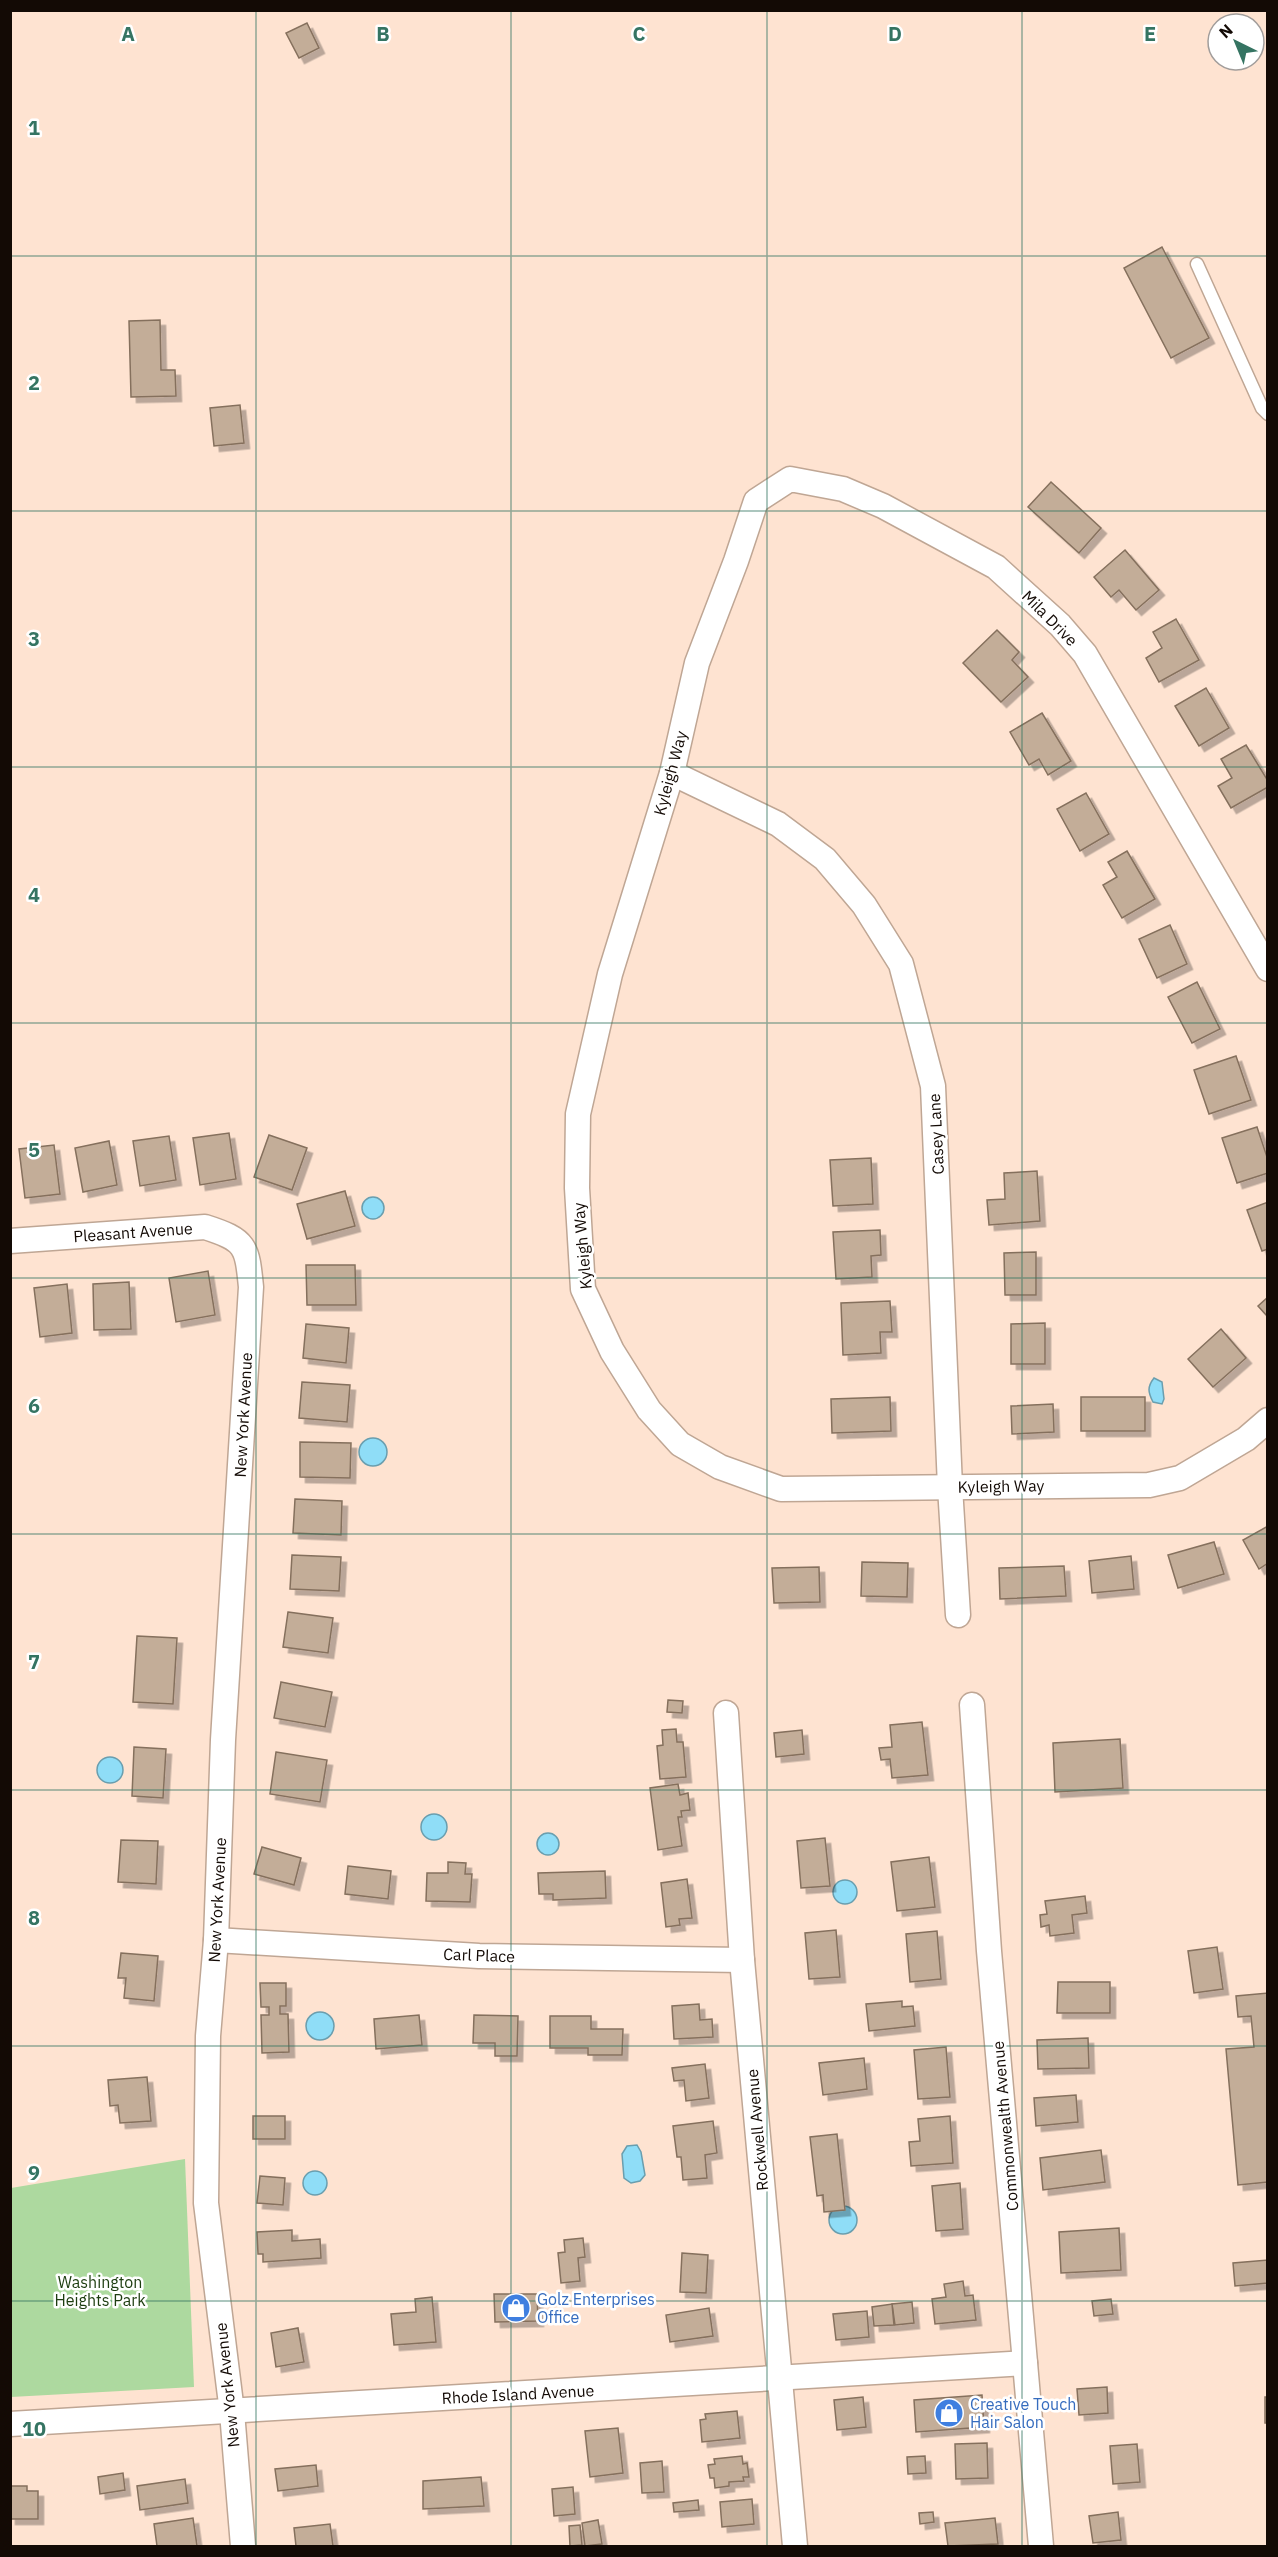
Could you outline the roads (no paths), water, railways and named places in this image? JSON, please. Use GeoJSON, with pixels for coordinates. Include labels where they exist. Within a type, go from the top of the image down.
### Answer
{"type":"FeatureCollection","features":[{"type":"Feature","properties":{"kind":"street","name":"Mila Drive"},"geometry":{"type":"LineString","coordinates":[[756,501],[790,479],[843,489],[883,506],[996,567],[1060,625],[1085,654],[1268,969]]}},
{"type":"Feature","properties":{"kind":"street","name":"Kyleigh Way"},"geometry":{"type":"LineString","coordinates":[[756,501],[697,663],[672,773],[623,926],[578,1114],[577,1188],[583,1289],[612,1351],[650,1410],[680,1444],[720,1467],[781,1489],[1149,1485],[1180,1478],[1246,1439],[1268,1420]]}},
{"type":"Feature","properties":{"kind":"street","name":"Casey Lane"},"geometry":{"type":"LineString","coordinates":[[672,773],[778,824],[825,859],[864,905],[901,964],[933,1086],[950,1487],[958,1615]]}},
{"type":"Feature","properties":{"kind":"street","name":"Pleasant Avenue"},"geometry":{"type":"LineString","coordinates":[[10,1241],[205,1227],[230,1235],[247,1253]]}},
{"type":"Feature","properties":{"kind":"street","name":"New York Avenue"},"geometry":{"type":"LineString","coordinates":[[243,2547],[231,2412],[206,2204],[208,2036],[216,1940],[223,1740],[251,1287],[247,1253]]}},
{"type":"Feature","properties":{"kind":"street","name":"Commonwealth Avenue"},"geometry":{"type":"LineString","coordinates":[[972,1705],[989,1951],[1041,2547]]}},
{"type":"Feature","properties":{"kind":"street","name":"Rockwell Avenue"},"geometry":{"type":"LineString","coordinates":[[726,1713],[742,1960],[795,2547]]}},
{"type":"Feature","properties":{"kind":"street","name":"Carl Place"},"geometry":{"type":"LineString","coordinates":[[216,1940],[479,1956],[742,1960]]}},
{"type":"Feature","properties":{"kind":"street","name":"Rhode Island Avenue"},"geometry":{"type":"LineString","coordinates":[[10,2424],[1025,2363]]}},
{"type":"Feature","properties":{"kind":"lane"},"geometry":{"type":"LineString","coordinates":[[1197,264],[1262,408],[1268,414]]}},
{"type":"Feature","properties":{"kind":"water"},"geometry":{"type":"Polygon","coordinates":[[[369,1197],[377,1197],[384,1204],[384,1212],[377,1219],[369,1219],[362,1212],[362,1204],[369,1197]]]}},
{"type":"Feature","properties":{"kind":"water"},"geometry":{"type":"Polygon","coordinates":[[[1154,1378],[1162,1382],[1164,1399],[1162,1404],[1153,1402],[1150,1395],[1149,1387],[1154,1378]]]}},
{"type":"Feature","properties":{"kind":"water"},"geometry":{"type":"Polygon","coordinates":[[[373,1438],[383,1442],[387,1452],[383,1462],[373,1466],[363,1462],[359,1452],[363,1442],[373,1438]]]}},
{"type":"Feature","properties":{"kind":"water"},"geometry":{"type":"Polygon","coordinates":[[[110,1757],[119,1761],[123,1770],[119,1779],[110,1783],[101,1779],[97,1770],[101,1761],[110,1757]]]}},
{"type":"Feature","properties":{"kind":"water"},"geometry":{"type":"Polygon","coordinates":[[[434,1814],[443,1818],[447,1827],[443,1836],[434,1840],[425,1836],[421,1827],[425,1818],[434,1814]]]}},
{"type":"Feature","properties":{"kind":"water"},"geometry":{"type":"Polygon","coordinates":[[[544,1833],[552,1833],[559,1840],[559,1848],[552,1855],[544,1855],[537,1848],[537,1840],[544,1833]]]}},
{"type":"Feature","properties":{"kind":"water"},"geometry":{"type":"Polygon","coordinates":[[[845,1880],[850,1881],[856,1887],[856,1897],[850,1903],[845,1904],[840,1903],[834,1897],[833,1892],[834,1887],[840,1881],[845,1880]]]}},
{"type":"Feature","properties":{"kind":"water"},"geometry":{"type":"Polygon","coordinates":[[[320,2012],[330,2016],[334,2026],[330,2036],[320,2040],[310,2036],[306,2026],[310,2016],[320,2012]]]}},
{"type":"Feature","properties":{"kind":"water"},"geometry":{"type":"Polygon","coordinates":[[[637,2145],[641,2152],[645,2175],[640,2181],[631,2183],[624,2178],[622,2154],[627,2146],[637,2145]]]}},
{"type":"Feature","properties":{"kind":"water"},"geometry":{"type":"Polygon","coordinates":[[[315,2171],[324,2174],[327,2183],[324,2192],[315,2195],[306,2192],[303,2183],[306,2174],[315,2171]]]}},
{"type":"Feature","properties":{"kind":"water"},"geometry":{"type":"Polygon","coordinates":[[[843,2206],[853,2210],[857,2220],[853,2230],[843,2234],[833,2230],[829,2220],[833,2210],[843,2206]]]}},
{"type":"Feature","properties":{"kind":"place","name":"Golz Enterprises Office"},"geometry":{"type":"Point","coordinates":[516,2308]}},
{"type":"Feature","properties":{"kind":"place","name":"Creative Touch Hair Salon"},"geometry":{"type":"Point","coordinates":[949,2413]}},
{"type":"Feature","properties":{"kind":"park label","name":"Washington Heights Park"},"geometry":{"type":"Point","coordinates":[100,2291]}}]}
